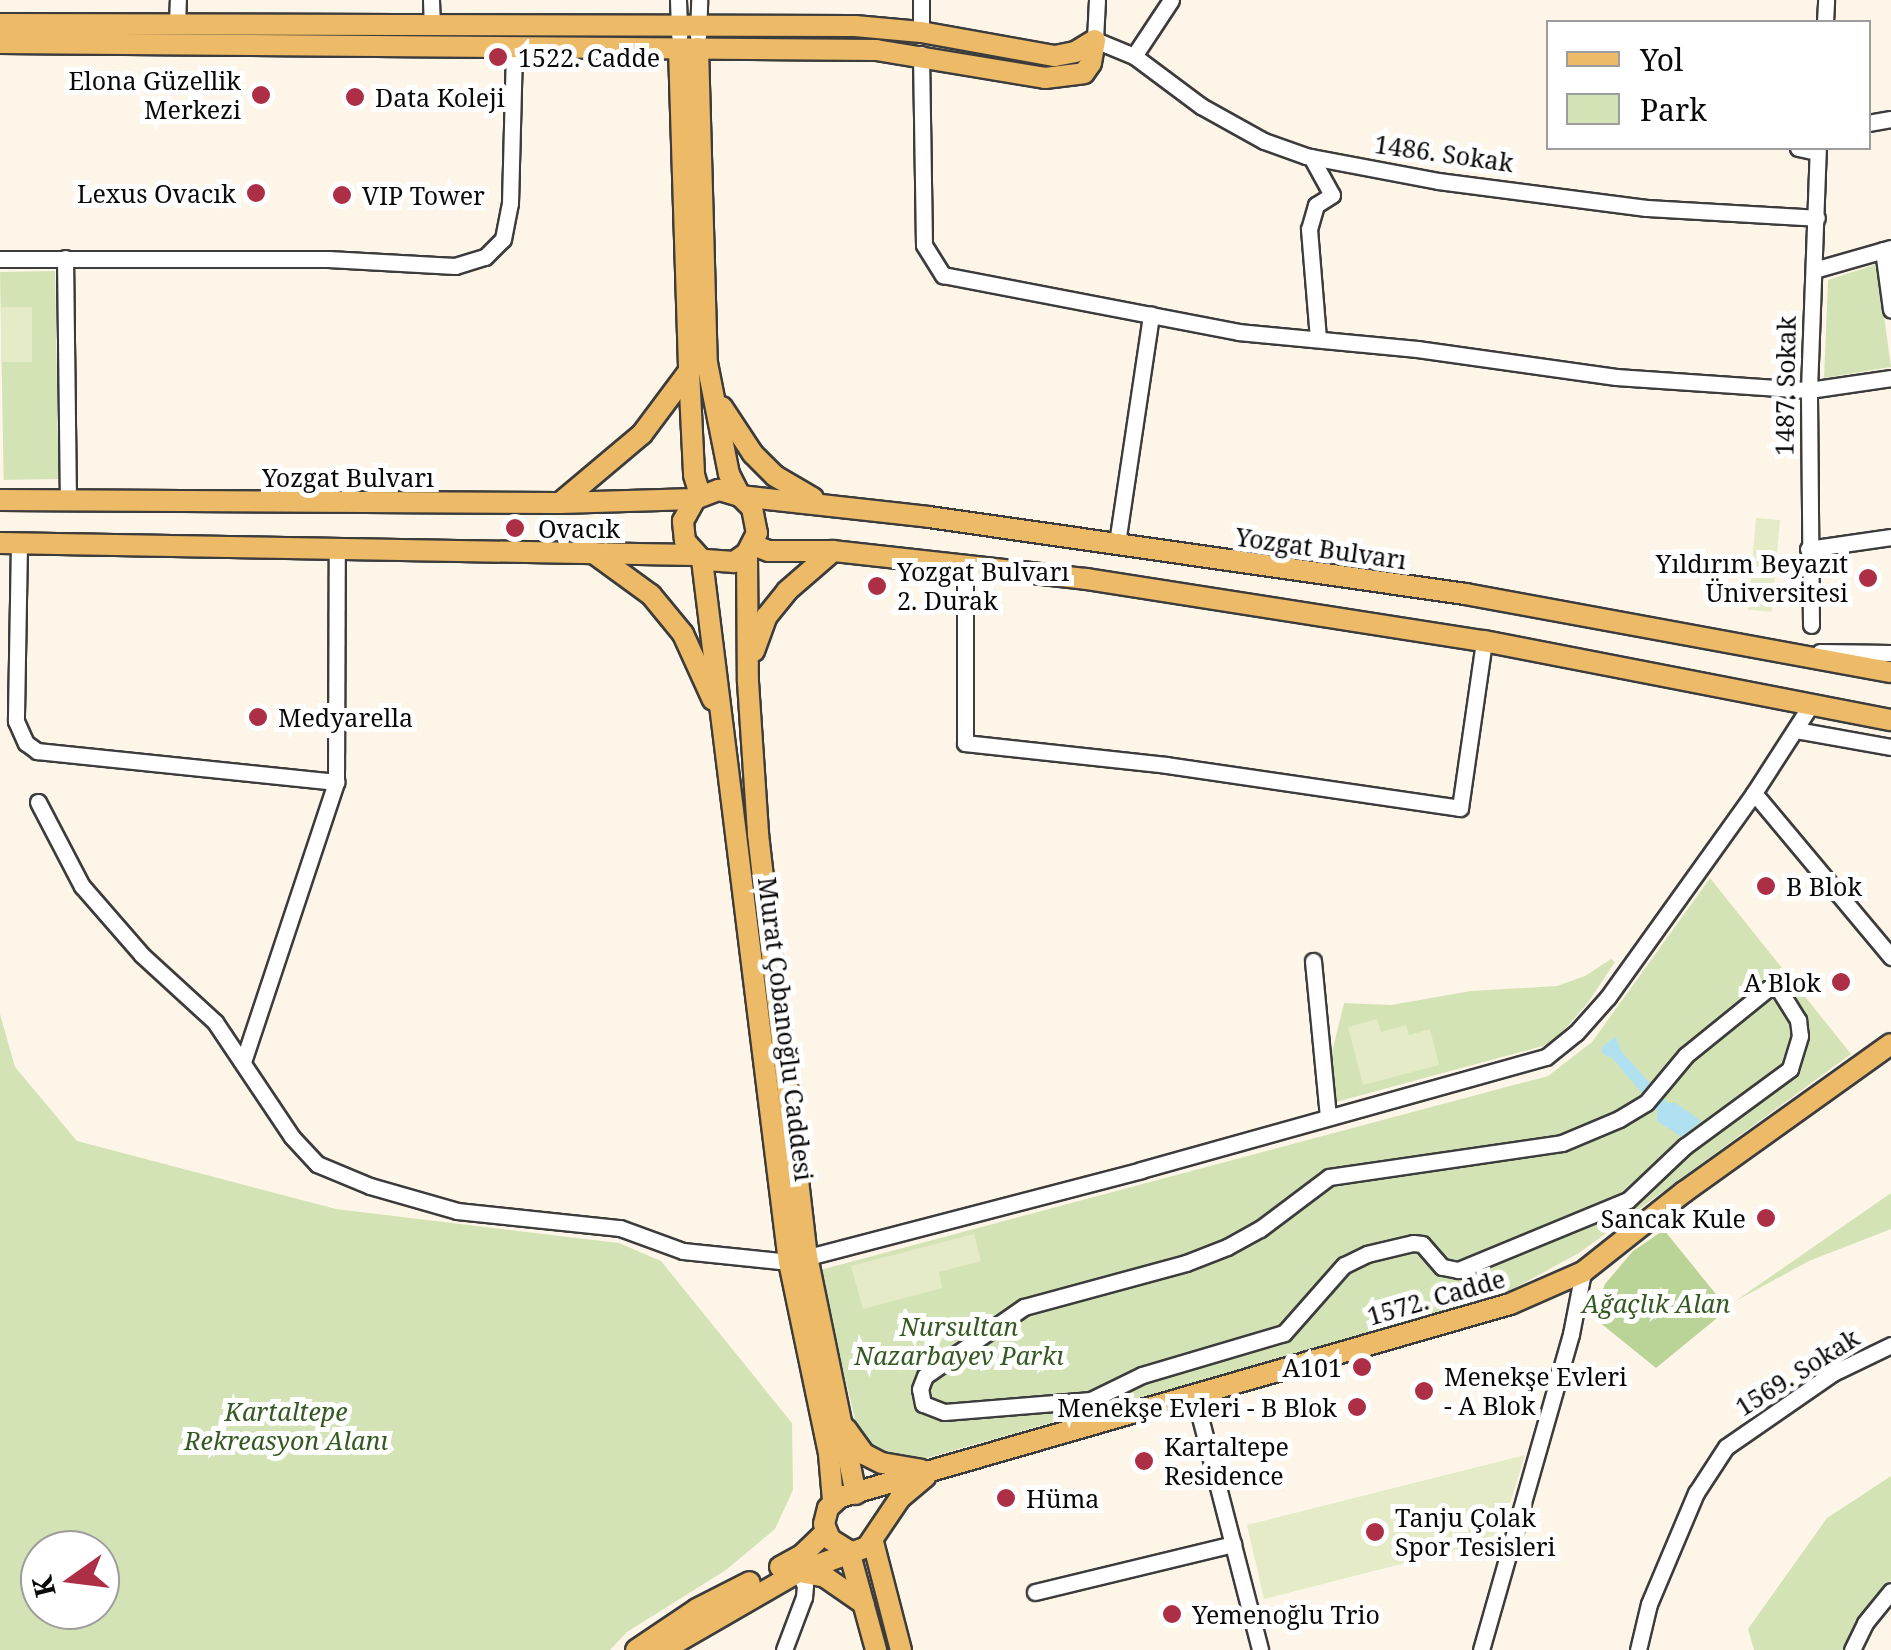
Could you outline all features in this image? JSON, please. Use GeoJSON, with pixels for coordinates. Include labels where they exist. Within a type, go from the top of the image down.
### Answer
{"type":"FeatureCollection","features":[{"type":"Feature","properties":{"kind":"main road"},"geometry":{"type":"LineString","coordinates":[[0,24],[432,26],[688,38],[921,54],[1064,78],[1084,73],[1091,63],[1095,40]]}},
{"type":"Feature","properties":{"kind":"main road"},"geometry":{"type":"LineString","coordinates":[[0,43],[514,47],[688,38],[767,24],[921,32],[1055,56],[1075,52],[1095,40]]}},
{"type":"Feature","properties":{"kind":"main road"},"geometry":{"type":"LineString","coordinates":[[688,38],[698,367],[694,475],[698,497],[682,528],[698,557]]}},
{"type":"Feature","properties":{"kind":"main road"},"geometry":{"type":"LineString","coordinates":[[698,367],[740,496],[756,520],[750,549]]}},
{"type":"Feature","properties":{"kind":"main road"},"geometry":{"type":"LineString","coordinates":[[560,503],[642,434],[698,367]]}},
{"type":"Feature","properties":{"kind":"main road"},"geometry":{"type":"LineString","coordinates":[[698,367],[744,444],[775,476],[828,504]]}},
{"type":"Feature","properties":{"kind":"main road"},"geometry":{"type":"LineString","coordinates":[[698,497],[719,490],[740,496]]}},
{"type":"Feature","properties":{"kind":"main road","name":"Yozgat Bulvarı"},"geometry":{"type":"LineString","coordinates":[[740,496],[1117,543],[1464,594],[1891,672]]}},
{"type":"Feature","properties":{"kind":"main road","name":"Yozgat Bulvarı"},"geometry":{"type":"LineString","coordinates":[[0,500],[560,503],[698,497]]}},
{"type":"Feature","properties":{"kind":"main road"},"geometry":{"type":"LineString","coordinates":[[10,543],[590,552],[698,557],[728,564],[750,549],[833,551],[1086,579],[1484,641],[1891,720]]}},
{"type":"Feature","properties":{"kind":"main road","name":"Murat Çobanoğlu Caddesi"},"geometry":{"type":"LineString","coordinates":[[750,549],[748,682],[758,834],[798,1261],[841,1421],[856,1494]]}},
{"type":"Feature","properties":{"kind":"main road"},"geometry":{"type":"LineString","coordinates":[[748,682],[767,616],[787,592],[833,551]]}},
{"type":"Feature","properties":{"kind":"main road"},"geometry":{"type":"LineString","coordinates":[[590,552],[651,595],[683,634],[722,721]]}},
{"type":"Feature","properties":{"kind":"main road","name":"Murat Çobanoğlu Caddesi"},"geometry":{"type":"LineString","coordinates":[[698,557],[834,1501]]}},
{"type":"Feature","properties":{"kind":"main road","name":"1572. Cadde"},"geometry":{"type":"LineString","coordinates":[[856,1494],[1510,1304],[1583,1272],[1684,1192],[1891,1044]]}},
{"type":"Feature","properties":{"kind":"main road"},"geometry":{"type":"LineString","coordinates":[[841,1421],[864,1454],[882,1464],[933,1470]]}},
{"type":"Feature","properties":{"kind":"main road"},"geometry":{"type":"LineString","coordinates":[[636,1650],[697,1609],[795,1566],[876,1538],[900,1498],[933,1470]]}},
{"type":"Feature","properties":{"kind":"main road"},"geometry":{"type":"LineString","coordinates":[[849,1550],[836,1545],[826,1532],[825,1515],[834,1501],[856,1494],[877,1508],[876,1538],[901,1650]]}},
{"type":"Feature","properties":{"kind":"main road"},"geometry":{"type":"LineString","coordinates":[[663,1650],[795,1566],[826,1532]]}},
{"type":"Feature","properties":{"kind":"main road"},"geometry":{"type":"LineString","coordinates":[[849,1550],[876,1650]]}},
{"type":"Feature","properties":{"kind":"main road"},"geometry":{"type":"LineString","coordinates":[[795,1566],[825,1577],[864,1604]]}},
{"type":"Feature","properties":{"kind":"street"},"geometry":{"type":"LineString","coordinates":[[176,25],[178,0]]}},
{"type":"Feature","properties":{"kind":"street"},"geometry":{"type":"LineString","coordinates":[[431,0],[432,26]]}},
{"type":"Feature","properties":{"kind":"street"},"geometry":{"type":"LineString","coordinates":[[678,0],[688,38]]}},
{"type":"Feature","properties":{"kind":"street"},"geometry":{"type":"LineString","coordinates":[[688,38],[699,0]]}},
{"type":"Feature","properties":{"kind":"street"},"geometry":{"type":"LineString","coordinates":[[921,0],[921,32]]}},
{"type":"Feature","properties":{"kind":"street"},"geometry":{"type":"LineString","coordinates":[[1095,40],[1097,0]]}},
{"type":"Feature","properties":{"kind":"street"},"geometry":{"type":"LineString","coordinates":[[1134,56],[1171,0]]}},
{"type":"Feature","properties":{"kind":"street","name":"1486. Sokak"},"geometry":{"type":"LineString","coordinates":[[1095,40],[1134,56],[1201,106],[1264,141],[1310,157],[1438,181],[1627,205],[1817,218]]}},
{"type":"Feature","properties":{"kind":"street"},"geometry":{"type":"LineString","coordinates":[[0,259],[328,259],[455,266],[485,258],[502,239],[510,203],[514,47]]}},
{"type":"Feature","properties":{"kind":"street"},"geometry":{"type":"LineString","coordinates":[[921,54],[927,200],[924,246],[943,275],[1238,332],[1616,377],[1808,390],[1891,378]]}},
{"type":"Feature","properties":{"kind":"street","name":"1487. Sokak"},"geometry":{"type":"LineString","coordinates":[[1811,625],[1808,390],[1818,150]]}},
{"type":"Feature","properties":{"kind":"street"},"geometry":{"type":"LineString","coordinates":[[1310,157],[1332,195],[1316,206],[1309,229],[1318,339]]}},
{"type":"Feature","properties":{"kind":"street"},"geometry":{"type":"LineString","coordinates":[[1814,270],[1887,249],[1891,308]]}},
{"type":"Feature","properties":{"kind":"street"},"geometry":{"type":"LineString","coordinates":[[64,258],[68,500]]}},
{"type":"Feature","properties":{"kind":"street"},"geometry":{"type":"LineString","coordinates":[[1117,543],[1150,315]]}},
{"type":"Feature","properties":{"kind":"street"},"geometry":{"type":"LineString","coordinates":[[1808,549],[1891,537]]}},
{"type":"Feature","properties":{"kind":"street"},"geometry":{"type":"LineString","coordinates":[[10,543],[16,721],[26,744],[37,751],[336,782]]}},
{"type":"Feature","properties":{"kind":"street"},"geometry":{"type":"LineString","coordinates":[[243,1062],[336,782],[337,549]]}},
{"type":"Feature","properties":{"kind":"street"},"geometry":{"type":"LineString","coordinates":[[965,566],[965,743],[1166,764],[1460,808],[1484,641]]}},
{"type":"Feature","properties":{"kind":"street"},"geometry":{"type":"LineString","coordinates":[[1775,652],[1891,653]]}},
{"type":"Feature","properties":{"kind":"street"},"geometry":{"type":"LineString","coordinates":[[38,802],[82,886],[142,955],[215,1022],[306,1153],[330,1171],[370,1186],[476,1214],[620,1228],[684,1251],[798,1261],[1328,1116],[1524,1067],[1562,1046],[1608,997],[1754,793],[1810,706]]}},
{"type":"Feature","properties":{"kind":"street"},"geometry":{"type":"LineString","coordinates":[[1796,730],[1891,748]]}},
{"type":"Feature","properties":{"kind":"street"},"geometry":{"type":"LineString","coordinates":[[1754,793],[1891,956]]}},
{"type":"Feature","properties":{"kind":"street"},"geometry":{"type":"LineString","coordinates":[[1313,960],[1328,1116]]}},
{"type":"Feature","properties":{"kind":"street"},"geometry":{"type":"LineString","coordinates":[[1774,983],[1784,993],[1794,1009],[1800,1036],[1790,1069],[1686,1146],[1641,1192],[1616,1206],[1458,1270],[1442,1267],[1422,1244],[1367,1254],[1344,1266],[1284,1333],[1142,1375],[1091,1400],[944,1412],[928,1409],[920,1398],[925,1376],[1024,1307],[1228,1247],[1260,1229],[1330,1177],[1562,1143],[1646,1103],[1659,1090],[1686,1055],[1774,983]]}},
{"type":"Feature","properties":{"kind":"street"},"geometry":{"type":"LineString","coordinates":[[1481,1650],[1571,1334],[1583,1272]]}},
{"type":"Feature","properties":{"kind":"street","name":"1569. Sokak"},"geometry":{"type":"LineString","coordinates":[[1638,1650],[1649,1604],[1696,1492],[1726,1447],[1833,1373],[1891,1346]]}},
{"type":"Feature","properties":{"kind":"street"},"geometry":{"type":"LineString","coordinates":[[1194,1394],[1260,1650]]}},
{"type":"Feature","properties":{"kind":"street"},"geometry":{"type":"LineString","coordinates":[[1035,1592],[1233,1544]]}},
{"type":"Feature","properties":{"kind":"street"},"geometry":{"type":"LineString","coordinates":[[784,1650],[804,1597],[805,1585],[795,1566]]}},
{"type":"Feature","properties":{"kind":"street"},"geometry":{"type":"LineString","coordinates":[[1852,1650],[1865,1622],[1891,1591]]}},
{"type":"Feature","properties":{"kind":"green space"},"geometry":{"type":"Polygon","coordinates":[[[1877,264],[1891,367],[1824,378],[1828,280],[1877,264]]]}},
{"type":"Feature","properties":{"kind":"green space"},"geometry":{"type":"Polygon","coordinates":[[[55,271],[59,479],[4,480],[0,272],[55,271]]]}},
{"type":"Feature","properties":{"kind":"green space"},"geometry":{"type":"Polygon","coordinates":[[[1,307],[32,307],[32,362],[1,362],[1,307]]]}},
{"type":"Feature","properties":{"kind":"green space"},"geometry":{"type":"Polygon","coordinates":[[[1756,518],[1780,520],[1772,612],[1748,610],[1756,518]]]}},
{"type":"Feature","properties":{"kind":"green space","name":"Nursultan Nazarbayev Parkı"},"geometry":{"type":"Polygon","coordinates":[[[1710,878],[1851,1054],[1579,1253],[1500,1296],[920,1460],[898,1463],[865,1444],[857,1428],[820,1270],[1548,1076],[1592,1042],[1710,878]]]}},
{"type":"Feature","properties":{"kind":"green space"},"geometry":{"type":"Polygon","coordinates":[[[1611,959],[1615,962],[1587,1004],[1556,1039],[1543,1046],[1336,1102],[1328,1069],[1344,1003],[1391,1005],[1471,991],[1557,986],[1585,976],[1611,959]]]}},
{"type":"Feature","properties":{"kind":"green space","name":"Kartaltepe Rekreasyon Alanı"},"geometry":{"type":"Polygon","coordinates":[[[0,1014],[15,1067],[77,1141],[336,1209],[619,1243],[661,1261],[792,1423],[793,1490],[775,1529],[726,1570],[627,1632],[610,1650],[0,1650],[0,1014]]]}},
{"type":"Feature","properties":{"kind":"green space"},"geometry":{"type":"Polygon","coordinates":[[[1377,1019],[1381,1032],[1406,1025],[1409,1035],[1430,1029],[1439,1065],[1363,1085],[1348,1027],[1377,1019]]]}},
{"type":"Feature","properties":{"kind":"green space","name":"Ağaçlık Alan"},"geometry":{"type":"Polygon","coordinates":[[[1891,1193],[1891,1229],[1809,1261],[1734,1302],[1891,1193]]]}},
{"type":"Feature","properties":{"kind":"green space","name":"Ağaçlık Alan"},"geometry":{"type":"Polygon","coordinates":[[[1664,1230],[1728,1309],[1656,1368],[1593,1317],[1605,1284],[1633,1251],[1664,1230]]]}},
{"type":"Feature","properties":{"kind":"green space"},"geometry":{"type":"Polygon","coordinates":[[[974,1234],[981,1261],[939,1272],[942,1288],[863,1309],[851,1266],[974,1234]]]}},
{"type":"Feature","properties":{"kind":"green space","name":"Tanju Çolak Spor Tesisleri"},"geometry":{"type":"Polygon","coordinates":[[[1525,1455],[1499,1539],[1264,1599],[1247,1525],[1525,1455]]]}},
{"type":"Feature","properties":{"kind":"green space"},"geometry":{"type":"Polygon","coordinates":[[[1891,1476],[1891,1580],[1860,1616],[1844,1650],[1754,1650],[1748,1629],[1827,1518],[1891,1476]]]}},
{"type":"Feature","properties":{"kind":"water"},"geometry":{"type":"Polygon","coordinates":[[[1616,1036],[1621,1051],[1668,1103],[1676,1103],[1701,1121],[1682,1137],[1657,1121],[1657,1111],[1612,1058],[1603,1054],[1601,1048],[1616,1036]]]}},
{"type":"Feature","properties":{"kind":"place","name":"1522. Cadde"},"geometry":{"type":"Point","coordinates":[498,57]}},
{"type":"Feature","properties":{"kind":"place","name":"Elona Güzellik Merkezi"},"geometry":{"type":"Point","coordinates":[261,95]}},
{"type":"Feature","properties":{"kind":"place","name":"Data Koleji"},"geometry":{"type":"Point","coordinates":[355,97]}},
{"type":"Feature","properties":{"kind":"place","name":"Lexus Ovacık"},"geometry":{"type":"Point","coordinates":[256,193]}},
{"type":"Feature","properties":{"kind":"place","name":"VIP Tower"},"geometry":{"type":"Point","coordinates":[342,195]}},
{"type":"Feature","properties":{"kind":"place","name":"Ovacık"},"geometry":{"type":"Point","coordinates":[515,528]}},
{"type":"Feature","properties":{"kind":"place","name":"Yıldırım Beyazıt Üniversitesi"},"geometry":{"type":"Point","coordinates":[1868,578]}},
{"type":"Feature","properties":{"kind":"place","name":"Yozgat Bulvarı 2. Durak"},"geometry":{"type":"Point","coordinates":[877,586]}},
{"type":"Feature","properties":{"kind":"place","name":"Medyarella"},"geometry":{"type":"Point","coordinates":[258,717]}},
{"type":"Feature","properties":{"kind":"place","name":"B Blok"},"geometry":{"type":"Point","coordinates":[1766,886]}},
{"type":"Feature","properties":{"kind":"place","name":"A Blok"},"geometry":{"type":"Point","coordinates":[1841,982]}},
{"type":"Feature","properties":{"kind":"place","name":"Sancak Kule"},"geometry":{"type":"Point","coordinates":[1766,1218]}},
{"type":"Feature","properties":{"kind":"place","name":"A101"},"geometry":{"type":"Point","coordinates":[1362,1367]}},
{"type":"Feature","properties":{"kind":"place","name":"Menekşe Evleri - A Blok"},"geometry":{"type":"Point","coordinates":[1424,1391]}},
{"type":"Feature","properties":{"kind":"place","name":"Menekşe Evleri - B Blok"},"geometry":{"type":"Point","coordinates":[1357,1407]}},
{"type":"Feature","properties":{"kind":"place","name":"Kartaltepe Residence"},"geometry":{"type":"Point","coordinates":[1144,1461]}},
{"type":"Feature","properties":{"kind":"place","name":"Hüma"},"geometry":{"type":"Point","coordinates":[1006,1498]}},
{"type":"Feature","properties":{"kind":"place","name":"Tanju Çolak Spor Tesisleri"},"geometry":{"type":"Point","coordinates":[1375,1532]}},
{"type":"Feature","properties":{"kind":"place","name":"Yemenoğlu Trio"},"geometry":{"type":"Point","coordinates":[1172,1614]}}]}
